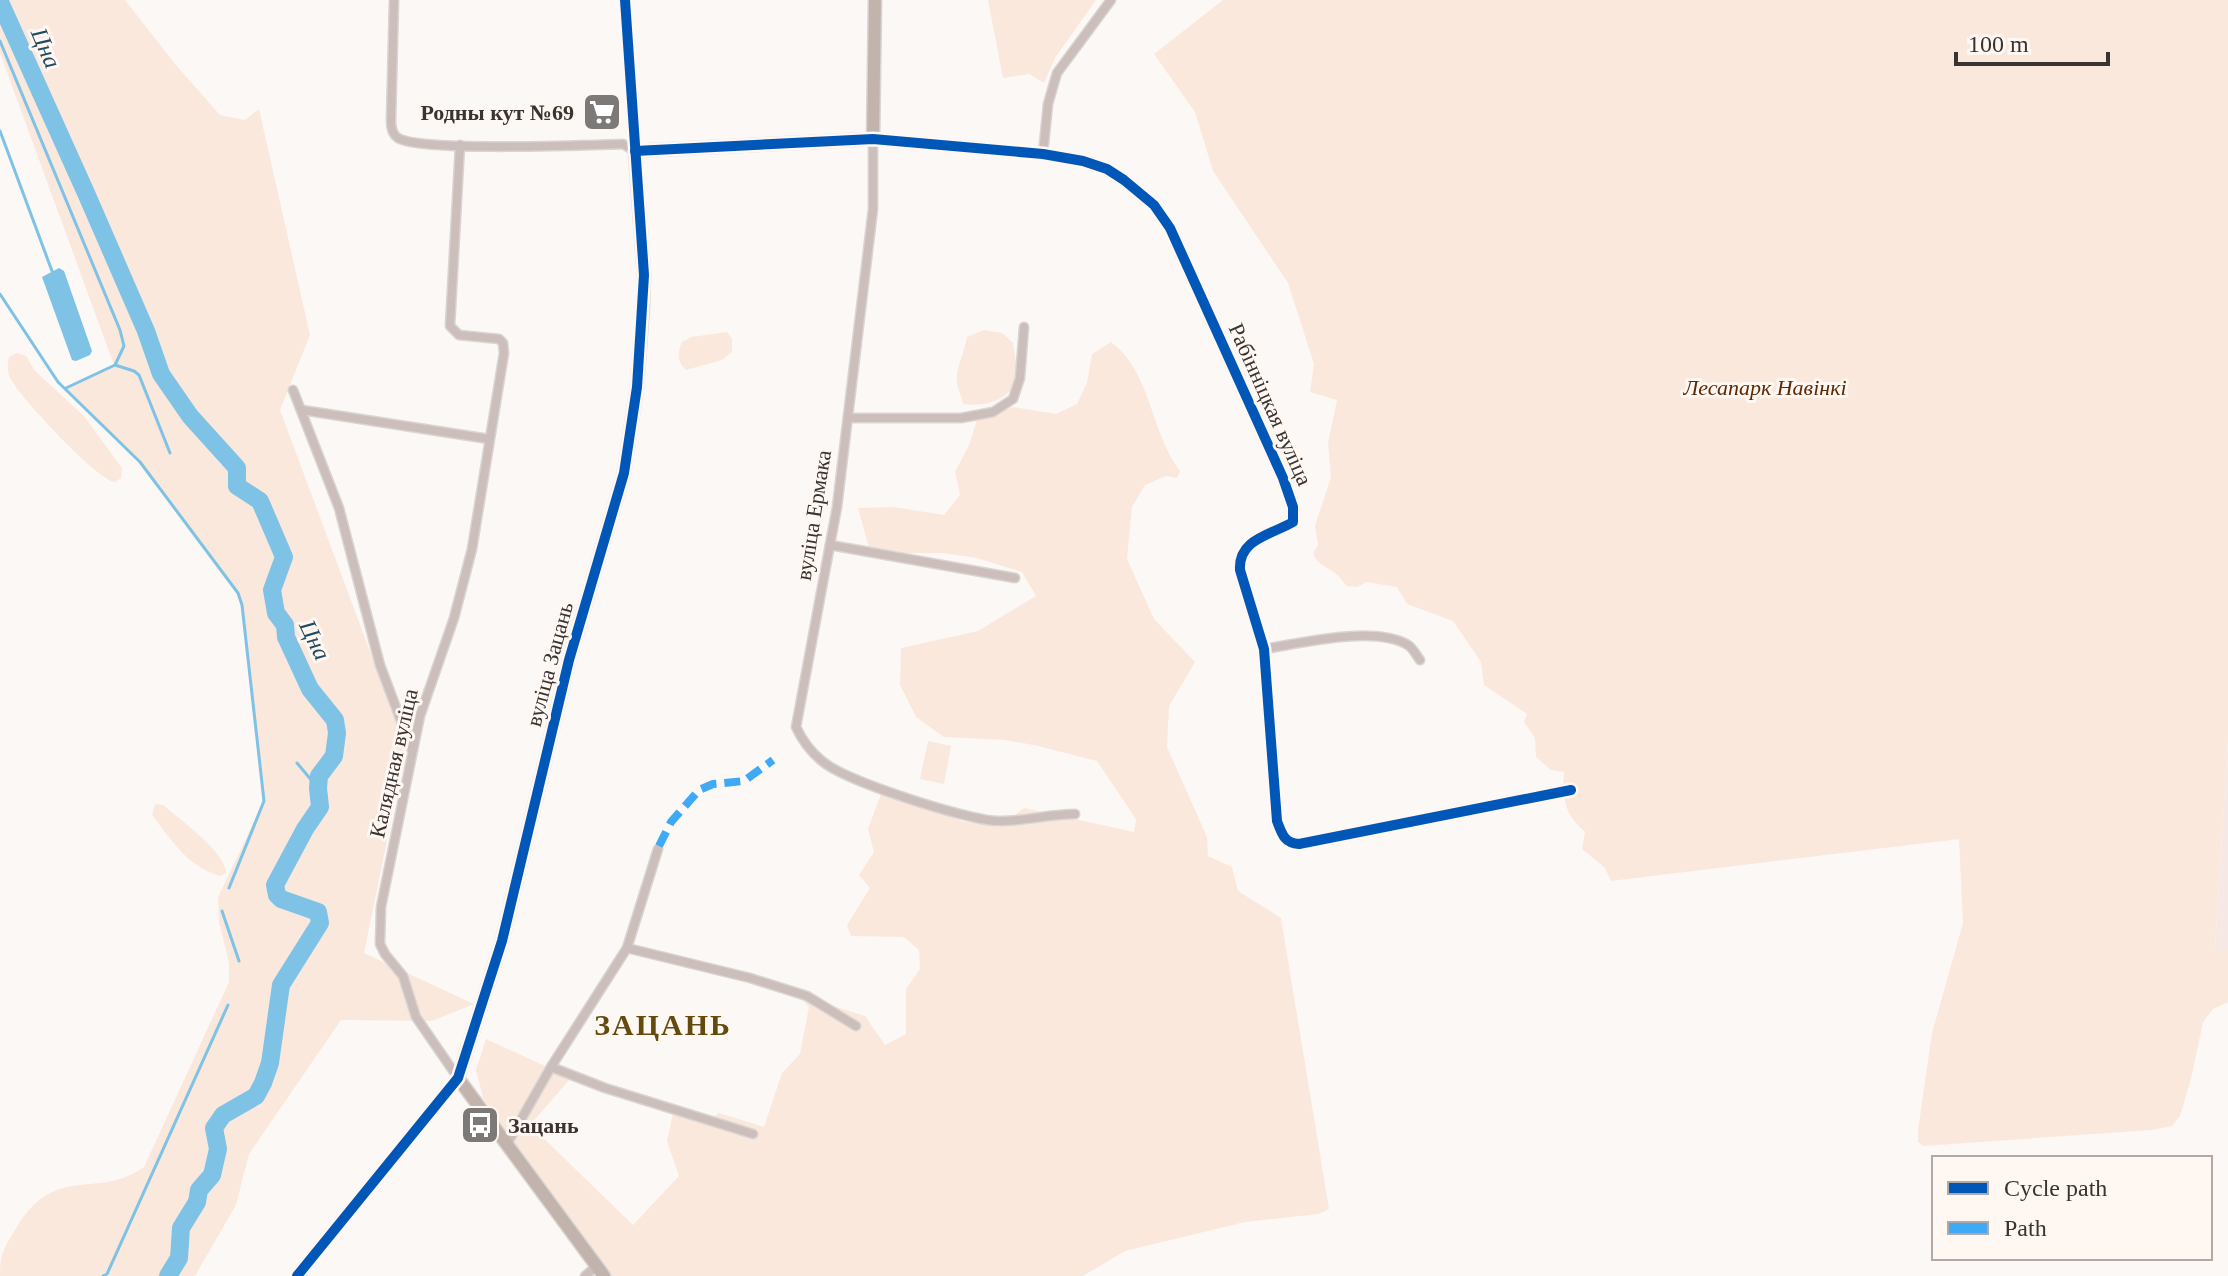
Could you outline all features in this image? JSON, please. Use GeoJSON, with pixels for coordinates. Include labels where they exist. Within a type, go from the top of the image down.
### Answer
{"type":"FeatureCollection","features":[{"type":"Feature","properties":{"kind":"street"},"geometry":{"type":"LineString","coordinates":[[394,0],[393,131],[405,141],[460,145],[623,144],[635,151],[873,139]]}},
{"type":"Feature","properties":{"kind":"street","name":"вуліца Зацань"},"geometry":{"type":"LineString","coordinates":[[297,1276],[458,1078],[502,941],[569,660],[624,473],[637,387],[644,275],[625,0]]}},
{"type":"Feature","properties":{"kind":"street","name":"вуліца Ермака"},"geometry":{"type":"LineString","coordinates":[[875,0],[873,209],[830,545],[796,727],[802,740],[823,762],[846,774],[883,790],[971,818],[1024,820],[1054,814],[1075,814]]}},
{"type":"Feature","properties":{"kind":"street"},"geometry":{"type":"LineString","coordinates":[[1043,154],[1051,85],[1111,0]]}},
{"type":"Feature","properties":{"kind":"street","name":"Рабінніцкая вуліца"},"geometry":{"type":"LineString","coordinates":[[873,139],[1043,154],[1083,161],[1107,169],[1124,180],[1154,205],[1170,228],[1283,478],[1293,507],[1293,522],[1254,540],[1239,559],[1264,649],[1277,821],[1284,839],[1299,844],[1571,790]]}},
{"type":"Feature","properties":{"kind":"street","name":"Калядная вуліца"},"geometry":{"type":"LineString","coordinates":[[458,1078],[416,1017],[403,976],[380,944],[381,907],[412,750],[429,684],[454,618],[472,549],[504,353],[503,343],[496,338],[459,335],[450,326],[460,145]]}},
{"type":"Feature","properties":{"kind":"street"},"geometry":{"type":"LineString","coordinates":[[848,418],[961,418],[993,412],[1013,399],[1020,378],[1024,327]]}},
{"type":"Feature","properties":{"kind":"street"},"geometry":{"type":"LineString","coordinates":[[293,390],[339,508],[380,665],[412,750]]}},
{"type":"Feature","properties":{"kind":"street"},"geometry":{"type":"LineString","coordinates":[[302,410],[489,439]]}},
{"type":"Feature","properties":{"kind":"street"},"geometry":{"type":"LineString","coordinates":[[830,545],[1015,578]]}},
{"type":"Feature","properties":{"kind":"street"},"geometry":{"type":"LineString","coordinates":[[1264,649],[1357,635],[1391,639],[1410,646],[1420,660]]}},
{"type":"Feature","properties":{"kind":"street"},"geometry":{"type":"LineString","coordinates":[[507,1144],[551,1067],[627,948],[658,849]]}},
{"type":"Feature","properties":{"kind":"street"},"geometry":{"type":"LineString","coordinates":[[627,948],[750,978],[807,996],[856,1026]]}},
{"type":"Feature","properties":{"kind":"street"},"geometry":{"type":"LineString","coordinates":[[551,1067],[605,1088],[753,1134]]}},
{"type":"Feature","properties":{"kind":"street"},"geometry":{"type":"LineString","coordinates":[[458,1078],[601,1271],[585,1276]]}},
{"type":"Feature","properties":{"kind":"shaded area"},"geometry":{"type":"Polygon","coordinates":[[[2228,742],[2228,949],[2215,950],[2225,789],[2228,742]]]}},
{"type":"Feature","properties":{"kind":"green space"},"geometry":{"type":"Polygon","coordinates":[[[0,0],[125,0],[220,115],[245,120],[259,109],[310,335],[280,410],[406,748],[364,953],[474,1004],[432,1021],[341,1020],[249,1154],[236,1205],[195,1276],[0,1276],[2,1257],[8,1242],[30,1209],[45,1196],[76,1185],[126,1177],[144,1167],[229,982],[229,963],[219,922],[218,897],[264,801],[242,605],[238,593],[140,462],[65,388],[114,365],[0,53],[0,0]]]}},
{"type":"Feature","properties":{"kind":"green space"},"geometry":{"type":"Polygon","coordinates":[[[988,0],[1096,0],[1055,58],[1044,83],[1029,74],[1003,78],[988,0]]]}},
{"type":"Feature","properties":{"kind":"green space","name":"Лесапарк Навінкі"},"geometry":{"type":"Polygon","coordinates":[[[1223,0],[2228,0],[2228,742],[2215,949],[2228,949],[2228,1002],[2213,1009],[2203,1022],[2180,1116],[2172,1126],[1923,1146],[1918,1142],[1918,1130],[1932,1033],[1963,923],[1959,839],[1611,881],[1605,868],[1582,849],[1585,832],[1566,805],[1564,772],[1551,770],[1536,757],[1535,738],[1524,722],[1527,714],[1484,685],[1481,662],[1453,621],[1407,604],[1397,587],[1367,582],[1357,587],[1346,586],[1338,575],[1316,559],[1313,554],[1318,545],[1315,526],[1331,477],[1328,443],[1337,400],[1310,392],[1314,364],[1288,283],[1213,171],[1195,112],[1154,54],[1223,0]]]}},
{"type":"Feature","properties":{"kind":"green space"},"geometry":{"type":"Polygon","coordinates":[[[984,330],[1002,333],[1013,343],[1017,367],[1015,380],[1012,388],[999,399],[981,404],[963,404],[957,373],[967,337],[984,330]]]}},
{"type":"Feature","properties":{"kind":"green space"},"geometry":{"type":"Polygon","coordinates":[[[727,332],[732,339],[732,352],[722,360],[686,370],[683,367],[679,357],[682,342],[691,337],[727,332]]]}},
{"type":"Feature","properties":{"kind":"green space"},"geometry":{"type":"Polygon","coordinates":[[[1111,342],[1135,369],[1170,456],[1180,471],[1177,478],[1166,476],[1145,485],[1132,507],[1127,559],[1154,619],[1195,662],[1169,706],[1167,747],[1207,837],[1208,856],[1232,867],[1238,891],[1281,918],[1329,1209],[1319,1214],[1245,1222],[1125,1251],[1083,1276],[609,1276],[483,1098],[476,1070],[486,1039],[571,1078],[530,1125],[633,1225],[679,1176],[667,1141],[674,1109],[710,1121],[719,1113],[764,1127],[782,1073],[800,1054],[809,1007],[798,995],[865,1016],[885,1045],[906,1034],[906,989],[920,969],[919,950],[904,937],[851,936],[847,925],[870,888],[859,875],[874,852],[868,829],[884,786],[961,821],[999,827],[1024,808],[1134,832],[1136,819],[1097,761],[1004,740],[944,737],[916,717],[900,685],[901,648],[978,631],[1036,596],[1022,572],[977,558],[869,548],[858,508],[893,507],[944,515],[960,495],[955,472],[977,420],[1013,407],[1056,414],[1077,404],[1087,383],[1092,354],[1111,342]]]}},
{"type":"Feature","properties":{"kind":"green space"},"geometry":{"type":"Polygon","coordinates":[[[17,353],[26,356],[35,371],[84,416],[122,468],[121,478],[115,482],[93,468],[30,404],[8,372],[9,357],[17,353]]]}},
{"type":"Feature","properties":{"kind":"green space"},"geometry":{"type":"Polygon","coordinates":[[[928,741],[951,746],[944,784],[920,779],[928,741]]]}},
{"type":"Feature","properties":{"kind":"green space"},"geometry":{"type":"Polygon","coordinates":[[[155,804],[163,805],[200,836],[218,855],[226,873],[220,876],[208,872],[182,852],[152,815],[155,804]]]}},
{"type":"Feature","properties":{"kind":"water"},"geometry":{"type":"Polygon","coordinates":[[[59,268],[64,271],[92,351],[76,361],[72,360],[42,277],[59,268]]]}},
{"type":"Feature","properties":{"kind":"waterway","name":"Цна"},"geometry":{"type":"LineString","coordinates":[[0,2],[146,331],[161,374],[190,416],[237,468],[237,486],[260,501],[284,557],[272,590],[276,613],[285,625],[286,637],[310,689],[335,720],[337,733],[334,756],[319,776],[320,807],[275,885],[281,899],[318,912],[320,923],[281,985],[270,1063],[263,1083],[256,1096],[223,1115],[214,1128],[218,1149],[212,1175],[199,1190],[197,1202],[181,1228],[179,1258],[168,1276]]}},
{"type":"Feature","properties":{"kind":"waterway"},"geometry":{"type":"LineString","coordinates":[[0,41],[124,346],[115,365],[66,388]]}},
{"type":"Feature","properties":{"kind":"waterway"},"geometry":{"type":"LineString","coordinates":[[0,131],[52,271]]}},
{"type":"Feature","properties":{"kind":"waterway"},"geometry":{"type":"LineString","coordinates":[[0,294],[58,382],[140,462],[238,593],[242,605],[264,801],[229,888]]}},
{"type":"Feature","properties":{"kind":"waterway"},"geometry":{"type":"LineString","coordinates":[[115,365],[139,375],[170,453]]}},
{"type":"Feature","properties":{"kind":"waterway"},"geometry":{"type":"LineString","coordinates":[[297,763],[318,788]]}},
{"type":"Feature","properties":{"kind":"waterway"},"geometry":{"type":"LineString","coordinates":[[222,911],[239,961]]}},
{"type":"Feature","properties":{"kind":"waterway"},"geometry":{"type":"LineString","coordinates":[[103,1276],[107,1274],[228,1005]]}},
{"type":"Feature","properties":{"kind":"marked path"},"geometry":{"type":"LineString","coordinates":[[659,846],[671,822],[699,790],[713,784],[744,781],[773,760]]}},
{"type":"Feature","properties":{"kind":"cycle path"},"geometry":{"type":"LineString","coordinates":[[297,1276],[458,1078],[502,941],[569,660],[624,473],[637,387],[644,275],[625,0]]}},
{"type":"Feature","properties":{"kind":"cycle path"},"geometry":{"type":"LineString","coordinates":[[635,151],[873,139],[1043,154],[1083,161],[1107,169],[1124,180],[1154,205],[1170,228],[1283,478],[1293,507],[1293,522],[1250,545],[1244,551],[1240,570],[1264,649],[1277,821],[1284,837],[1299,844],[1571,790]]}},
{"type":"Feature","properties":{"kind":"place","name":"Родны кут №69"},"geometry":{"type":"Point","coordinates":[602,112]}},
{"type":"Feature","properties":{"kind":"place","name":"Зацань"},"geometry":{"type":"Point","coordinates":[480,1125]}},
{"type":"Feature","properties":{"kind":"district","name":"ЗАЦАНЬ"},"geometry":{"type":"Point","coordinates":[663,1025]}}]}
